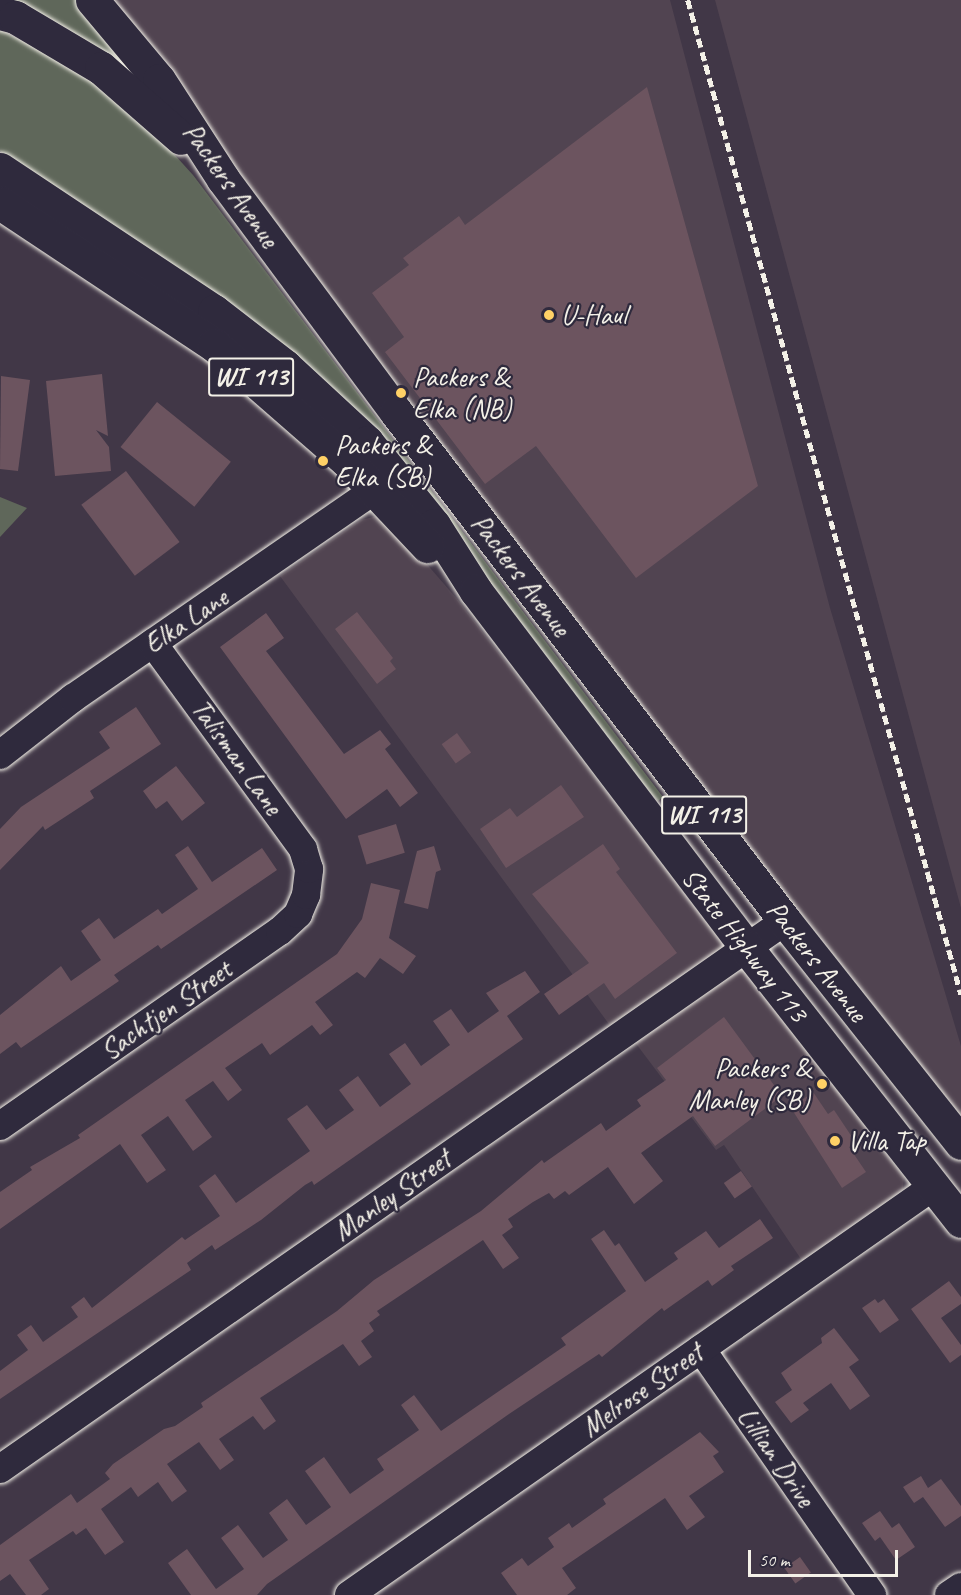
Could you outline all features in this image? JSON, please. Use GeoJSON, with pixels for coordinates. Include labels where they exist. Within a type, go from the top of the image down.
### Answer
{"type":"FeatureCollection","features":[{"type":"Feature","properties":{"kind":"main road","name":"Packers Avenue"},"geometry":{"type":"LineString","coordinates":[[92,0],[159,80],[223,179],[784,921],[961,1143]]}},
{"type":"Feature","properties":{"kind":"main road","name":"WI 113"},"geometry":{"type":"LineString","coordinates":[[0,13],[15,17],[101,68],[149,108],[223,179]]}},
{"type":"Feature","properties":{"kind":"main road","name":"Packers Avenue"},"geometry":{"type":"LineString","coordinates":[[0,169],[214,311],[315,391],[367,442],[404,487],[434,525],[473,587]]}},
{"type":"Feature","properties":{"kind":"main road","name":"WI 113"},"geometry":{"type":"LineString","coordinates":[[0,203],[214,345],[374,490],[414,534],[473,587]]}},
{"type":"Feature","properties":{"kind":"main road","name":"State Highway 113"},"geometry":{"type":"LineString","coordinates":[[473,587],[746,948],[934,1186]]}},
{"type":"Feature","properties":{"kind":"main road","name":"WI 113"},"geometry":{"type":"LineString","coordinates":[[934,1186],[961,1221]]}},
{"type":"Feature","properties":{"kind":"street","name":"Elka Lane"},"geometry":{"type":"LineString","coordinates":[[0,755],[153,643],[374,490]]}},
{"type":"Feature","properties":{"kind":"street","name":"Talisman Lane"},"geometry":{"type":"LineString","coordinates":[[153,643],[303,849],[308,876]]}},
{"type":"Feature","properties":{"kind":"street","name":"Sachtjen Street"},"geometry":{"type":"LineString","coordinates":[[0,1126],[280,931],[298,914],[306,895],[308,876]]}},
{"type":"Feature","properties":{"kind":"street","name":"Manley Street"},"geometry":{"type":"LineString","coordinates":[[0,1469],[784,921]]}},
{"type":"Feature","properties":{"kind":"street","name":"Melrose Street"},"geometry":{"type":"LineString","coordinates":[[349,1595],[934,1186]]}},
{"type":"Feature","properties":{"kind":"street","name":"Lillian Drive"},"geometry":{"type":"LineString","coordinates":[[701,1349],[872,1595]]}},
{"type":"Feature","properties":{"kind":"street"},"geometry":{"type":"LineString","coordinates":[[949,1595],[961,1587]]}},
{"type":"Feature","properties":{"kind":"shaded area"},"geometry":{"type":"Polygon","coordinates":[[[92,0],[670,0],[830,608],[961,1046],[961,1143],[92,0]]]}},
{"type":"Feature","properties":{"kind":"shaded area"},"geometry":{"type":"Polygon","coordinates":[[[715,0],[961,0],[961,908],[927,783],[715,0]]]}},
{"type":"Feature","properties":{"kind":"shaded area"},"geometry":{"type":"Polygon","coordinates":[[[377,516],[393,525],[457,599],[904,1177],[902,1197],[805,1265],[724,1145],[716,1150],[622,1025],[614,1031],[280,576],[361,520],[377,516]]]}},
{"type":"Feature","properties":{"kind":"green space"},"geometry":{"type":"Polygon","coordinates":[[[0,0],[80,0],[154,91],[0,0]]]}},
{"type":"Feature","properties":{"kind":"green space"},"geometry":{"type":"Polygon","coordinates":[[[0,30],[46,52],[93,82],[154,132],[193,175],[663,797],[658,801],[627,769],[419,500],[84,207],[0,151],[0,30]]]}},
{"type":"Feature","properties":{"kind":"green space"},"geometry":{"type":"Polygon","coordinates":[[[0,497],[27,508],[0,537],[0,497]]]}},
{"type":"Feature","properties":{"kind":"building","name":"U-Haul"},"geometry":{"type":"Polygon","coordinates":[[[647,87],[758,486],[636,578],[536,446],[485,484],[385,352],[404,337],[372,293],[409,265],[403,258],[459,216],[465,225],[647,87]]]}},
{"type":"Feature","properties":{"kind":"building"},"geometry":{"type":"Polygon","coordinates":[[[102,374],[108,436],[96,430],[109,447],[111,471],[55,476],[46,381],[102,374]]]}},
{"type":"Feature","properties":{"kind":"building"},"geometry":{"type":"Polygon","coordinates":[[[1,376],[30,380],[18,471],[0,469],[1,376]]]}},
{"type":"Feature","properties":{"kind":"building"},"geometry":{"type":"Polygon","coordinates":[[[157,402],[231,462],[194,507],[120,447],[157,402]]]}},
{"type":"Feature","properties":{"kind":"building"},"geometry":{"type":"Polygon","coordinates":[[[126,471],[180,542],[135,576],[81,505],[126,471]]]}},
{"type":"Feature","properties":{"kind":"building"},"geometry":{"type":"Polygon","coordinates":[[[357,612],[393,658],[390,661],[396,669],[377,684],[335,629],[357,612]]]}},
{"type":"Feature","properties":{"kind":"building"},"geometry":{"type":"Polygon","coordinates":[[[266,613],[284,638],[266,651],[344,754],[380,730],[391,744],[385,749],[418,793],[400,807],[387,789],[346,819],[220,647],[266,613]]]}},
{"type":"Feature","properties":{"kind":"building"},"geometry":{"type":"Polygon","coordinates":[[[136,707],[161,744],[90,791],[94,798],[45,830],[43,826],[0,870],[0,829],[21,807],[110,748],[99,732],[136,707]]]}},
{"type":"Feature","properties":{"kind":"building"},"geometry":{"type":"Polygon","coordinates":[[[457,733],[471,752],[456,764],[442,744],[457,733]]]}},
{"type":"Feature","properties":{"kind":"building"},"geometry":{"type":"Polygon","coordinates":[[[176,766],[205,803],[182,821],[167,801],[156,809],[143,791],[176,766]]]}},
{"type":"Feature","properties":{"kind":"building"},"geometry":{"type":"Polygon","coordinates":[[[561,785],[584,817],[506,868],[480,829],[510,808],[517,817],[561,785]]]}},
{"type":"Feature","properties":{"kind":"building"},"geometry":{"type":"Polygon","coordinates":[[[396,824],[405,853],[367,864],[358,836],[396,824]]]}},
{"type":"Feature","properties":{"kind":"building"},"geometry":{"type":"Polygon","coordinates":[[[603,844],[620,869],[616,872],[677,953],[615,999],[604,983],[559,1015],[544,994],[589,963],[532,894],[603,844]]]}},
{"type":"Feature","properties":{"kind":"building"},"geometry":{"type":"Polygon","coordinates":[[[188,846],[212,882],[262,848],[277,870],[161,949],[158,945],[114,975],[119,981],[21,1048],[16,1042],[0,1054],[0,1015],[61,966],[71,981],[101,960],[81,931],[99,918],[114,939],[158,909],[162,914],[198,889],[175,855],[188,846]]]}},
{"type":"Feature","properties":{"kind":"building"},"geometry":{"type":"Polygon","coordinates":[[[434,846],[441,870],[436,872],[428,909],[404,903],[417,851],[434,846]]]}},
{"type":"Feature","properties":{"kind":"building"},"geometry":{"type":"Polygon","coordinates":[[[371,883],[400,890],[389,938],[416,956],[403,974],[380,958],[365,978],[357,972],[315,1002],[333,1025],[320,1035],[312,1025],[270,1055],[262,1043],[225,1068],[242,1090],[228,1101],[213,1081],[185,1100],[212,1137],[193,1151],[168,1116],[141,1135],[166,1170],[147,1183],[120,1144],[0,1229],[0,1192],[32,1170],[30,1167],[80,1138],[78,1135],[337,954],[362,919],[371,883]]]}},
{"type":"Feature","properties":{"kind":"building"},"geometry":{"type":"Polygon","coordinates":[[[525,971],[540,992],[507,1016],[523,1039],[314,1185],[312,1181],[305,1185],[261,1220],[215,1250],[212,1245],[187,1263],[191,1270],[0,1399],[0,1371],[28,1350],[17,1335],[31,1325],[43,1342],[78,1317],[71,1307],[84,1297],[92,1308],[182,1237],[185,1240],[220,1216],[199,1186],[215,1174],[236,1203],[310,1151],[287,1119],[307,1105],[326,1130],[354,1110],[339,1090],[358,1076],[380,1107],[411,1084],[389,1054],[405,1043],[421,1066],[450,1045],[433,1021],[451,1009],[468,1033],[499,1011],[486,993],[525,971]]]}},
{"type":"Feature","properties":{"kind":"building"},"geometry":{"type":"Polygon","coordinates":[[[724,1017],[782,1096],[715,1146],[693,1116],[641,1153],[663,1181],[634,1204],[608,1167],[569,1195],[565,1191],[554,1199],[549,1193],[533,1202],[508,1219],[513,1227],[502,1235],[519,1258],[503,1269],[483,1240],[377,1311],[380,1315],[369,1323],[374,1331],[361,1341],[372,1357],[359,1366],[343,1344],[260,1398],[276,1421],[264,1430],[253,1416],[219,1439],[234,1460],[220,1470],[199,1442],[167,1464],[187,1491],[172,1502],[158,1482],[138,1497],[131,1487],[101,1509],[124,1542],[105,1555],[86,1528],[76,1535],[73,1531],[29,1560],[49,1589],[41,1595],[26,1595],[10,1574],[0,1581],[0,1545],[71,1494],[77,1503],[110,1479],[105,1473],[113,1464],[164,1429],[175,1426],[203,1407],[201,1403],[337,1311],[374,1280],[481,1211],[542,1160],[544,1163],[601,1123],[606,1131],[641,1106],[637,1100],[666,1080],[657,1068],[724,1017]]]}},
{"type":"Feature","properties":{"kind":"building"},"geometry":{"type":"Polygon","coordinates":[[[813,1092],[828,1114],[834,1110],[856,1143],[849,1147],[866,1172],[842,1188],[791,1108],[813,1092]]]}},
{"type":"Feature","properties":{"kind":"building"},"geometry":{"type":"Polygon","coordinates":[[[741,1171],[752,1187],[735,1199],[724,1183],[741,1171]]]}},
{"type":"Feature","properties":{"kind":"building"},"geometry":{"type":"Polygon","coordinates":[[[760,1219],[773,1238],[731,1266],[734,1270],[712,1286],[708,1280],[664,1311],[662,1308],[602,1357],[599,1354],[509,1414],[267,1584],[257,1595],[191,1595],[168,1563],[187,1549],[216,1589],[244,1569],[221,1538],[238,1525],[263,1558],[288,1540],[269,1513],[287,1499],[306,1525],[331,1507],[305,1471],[324,1457],[350,1494],[384,1470],[377,1459],[419,1430],[401,1405],[414,1395],[441,1431],[566,1345],[561,1338],[626,1291],[591,1239],[604,1230],[615,1246],[619,1243],[645,1282],[678,1259],[674,1253],[706,1231],[719,1248],[760,1219]]]}},
{"type":"Feature","properties":{"kind":"building"},"geometry":{"type":"Polygon","coordinates":[[[949,1281],[961,1297],[961,1304],[941,1318],[961,1345],[961,1355],[950,1363],[911,1309],[949,1281]]]}},
{"type":"Feature","properties":{"kind":"building"},"geometry":{"type":"Polygon","coordinates":[[[875,1299],[878,1303],[884,1299],[899,1320],[880,1333],[862,1308],[875,1299]]]}},
{"type":"Feature","properties":{"kind":"building"},"geometry":{"type":"Polygon","coordinates":[[[834,1328],[859,1360],[849,1367],[870,1396],[850,1410],[831,1383],[803,1403],[809,1410],[791,1423],[775,1402],[792,1390],[781,1373],[822,1343],[821,1338],[834,1328]]]}},
{"type":"Feature","properties":{"kind":"building"},"geometry":{"type":"Polygon","coordinates":[[[700,1432],[719,1452],[713,1456],[724,1472],[689,1496],[705,1517],[687,1530],[665,1498],[562,1568],[576,1588],[567,1595],[517,1595],[501,1573],[522,1558],[528,1566],[554,1547],[548,1538],[569,1523],[572,1528],[606,1504],[603,1499],[700,1432]]]}},
{"type":"Feature","properties":{"kind":"building"},"geometry":{"type":"Polygon","coordinates":[[[921,1476],[928,1488],[941,1479],[961,1506],[961,1516],[945,1527],[923,1497],[914,1503],[903,1487],[921,1476]]]}},
{"type":"Feature","properties":{"kind":"building"},"geometry":{"type":"Polygon","coordinates":[[[880,1511],[892,1528],[899,1523],[915,1547],[896,1560],[880,1537],[875,1541],[862,1523],[880,1511]]]}},
{"type":"Feature","properties":{"kind":"building"},"geometry":{"type":"Polygon","coordinates":[[[800,1557],[811,1573],[795,1583],[784,1568],[800,1557]]]}},
{"type":"Feature","properties":{"kind":"railway"},"geometry":{"type":"LineString","coordinates":[[688,0],[961,994]]}},
{"type":"Feature","properties":{"kind":"place","name":"U-Haul"},"geometry":{"type":"Point","coordinates":[549,315]}},
{"type":"Feature","properties":{"kind":"place","name":"Packers & Elka (NB)"},"geometry":{"type":"Point","coordinates":[401,393]}},
{"type":"Feature","properties":{"kind":"place","name":"Packers & Elka (SB)"},"geometry":{"type":"Point","coordinates":[323,461]}},
{"type":"Feature","properties":{"kind":"place","name":"Packers & Manley (SB)"},"geometry":{"type":"Point","coordinates":[822,1084]}},
{"type":"Feature","properties":{"kind":"place","name":"Villa Tap"},"geometry":{"type":"Point","coordinates":[835,1141]}}]}
